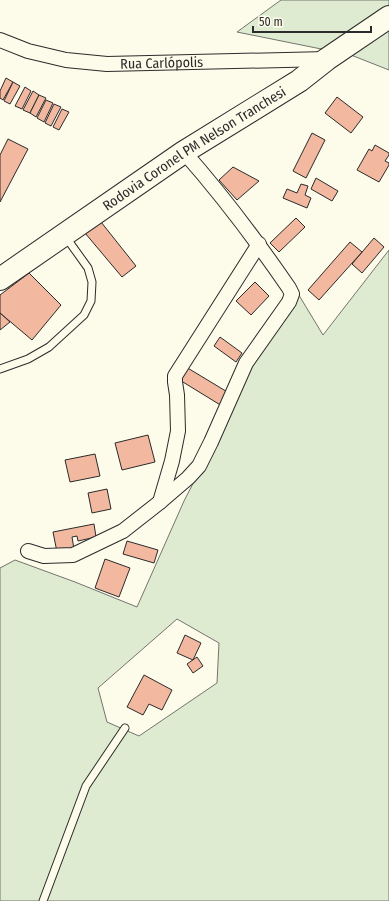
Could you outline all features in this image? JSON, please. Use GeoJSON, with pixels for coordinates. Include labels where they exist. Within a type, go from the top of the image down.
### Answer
{"type":"FeatureCollection","features":[{"type":"Feature","properties":{"kind":"highway","name":"Rodovia Coronel PM Nelson Tranchesi"},"geometry":{"type":"LineString","coordinates":[[0,279],[184,152],[299,81],[389,17]]}},
{"type":"Feature","properties":{"kind":"street","name":"Rua Carlópolis"},"geometry":{"type":"LineString","coordinates":[[0,40],[28,51],[66,60],[107,64],[328,59]]}},
{"type":"Feature","properties":{"kind":"street"},"geometry":{"type":"LineString","coordinates":[[28,550],[44,556],[73,554],[123,531],[188,478],[199,466],[246,363],[292,298],[289,288],[259,244],[184,152]]}},
{"type":"Feature","properties":{"kind":"street"},"geometry":{"type":"LineString","coordinates":[[160,502],[172,461],[178,431],[175,376],[259,244]]}},
{"type":"Feature","properties":{"kind":"lane"},"geometry":{"type":"LineString","coordinates":[[0,369],[28,360],[49,347],[84,315],[91,301],[92,282],[88,268],[64,235]]}},
{"type":"Feature","properties":{"kind":"lane"},"geometry":{"type":"LineString","coordinates":[[43,901],[86,786],[125,728]]}},
{"type":"Feature","properties":{"kind":"green space"},"geometry":{"type":"Polygon","coordinates":[[[281,0],[389,0],[389,70],[351,55],[237,32],[281,0]]]}},
{"type":"Feature","properties":{"kind":"green space"},"geometry":{"type":"Polygon","coordinates":[[[389,250],[389,901],[0,901],[0,568],[15,560],[137,607],[184,501],[233,406],[256,355],[297,292],[323,335],[389,250]],[[177,619],[98,688],[107,722],[139,736],[217,683],[219,643],[177,619]]]}},
{"type":"Feature","properties":{"kind":"building"},"geometry":{"type":"Polygon","coordinates":[[[6,78],[13,82],[3,100],[0,98],[0,91],[6,78]]]}},
{"type":"Feature","properties":{"kind":"building"},"geometry":{"type":"Polygon","coordinates":[[[13,82],[20,86],[10,104],[4,101],[13,82]]]}},
{"type":"Feature","properties":{"kind":"building"},"geometry":{"type":"Polygon","coordinates":[[[25,87],[31,91],[22,109],[15,106],[25,87]]]}},
{"type":"Feature","properties":{"kind":"building"},"geometry":{"type":"Polygon","coordinates":[[[33,91],[39,95],[30,113],[23,110],[33,91]]]}},
{"type":"Feature","properties":{"kind":"building"},"geometry":{"type":"Polygon","coordinates":[[[39,95],[46,98],[36,117],[30,113],[39,95]]]}},
{"type":"Feature","properties":{"kind":"building"},"geometry":{"type":"Polygon","coordinates":[[[337,97],[363,117],[351,133],[325,113],[337,97]]]}},
{"type":"Feature","properties":{"kind":"building"},"geometry":{"type":"Polygon","coordinates":[[[46,100],[53,103],[44,122],[37,118],[46,100]]]}},
{"type":"Feature","properties":{"kind":"building"},"geometry":{"type":"Polygon","coordinates":[[[54,104],[61,107],[51,126],[45,123],[54,104]]]}},
{"type":"Feature","properties":{"kind":"building"},"geometry":{"type":"Polygon","coordinates":[[[62,109],[69,112],[59,130],[53,127],[62,109]]]}},
{"type":"Feature","properties":{"kind":"building"},"geometry":{"type":"Polygon","coordinates":[[[312,133],[325,140],[306,178],[293,171],[312,133]]]}},
{"type":"Feature","properties":{"kind":"building"},"geometry":{"type":"Polygon","coordinates":[[[8,139],[28,149],[0,202],[0,155],[8,139]]]}},
{"type":"Feature","properties":{"kind":"building"},"geometry":{"type":"Polygon","coordinates":[[[375,145],[389,153],[385,161],[389,163],[389,165],[379,182],[357,170],[369,149],[372,151],[375,145]]]}},
{"type":"Feature","properties":{"kind":"building"},"geometry":{"type":"Polygon","coordinates":[[[233,167],[259,181],[237,200],[219,180],[233,167]]]}},
{"type":"Feature","properties":{"kind":"building"},"geometry":{"type":"Polygon","coordinates":[[[316,178],[338,191],[332,201],[311,189],[316,178]]]}},
{"type":"Feature","properties":{"kind":"building"},"geometry":{"type":"Polygon","coordinates":[[[301,184],[308,186],[305,195],[311,198],[307,208],[283,198],[287,189],[297,193],[301,184]]]}},
{"type":"Feature","properties":{"kind":"building"},"geometry":{"type":"Polygon","coordinates":[[[296,218],[305,227],[279,252],[270,243],[296,218]]]}},
{"type":"Feature","properties":{"kind":"building"},"geometry":{"type":"Polygon","coordinates":[[[101,222],[136,266],[122,277],[85,233],[101,222]]]}},
{"type":"Feature","properties":{"kind":"building"},"geometry":{"type":"Polygon","coordinates":[[[374,238],[384,247],[362,273],[352,264],[374,238]]]}},
{"type":"Feature","properties":{"kind":"building"},"geometry":{"type":"Polygon","coordinates":[[[350,242],[362,252],[319,300],[308,290],[350,242]]]}},
{"type":"Feature","properties":{"kind":"building"},"geometry":{"type":"Polygon","coordinates":[[[29,273],[61,305],[32,340],[0,313],[0,295],[29,273]]]}},
{"type":"Feature","properties":{"kind":"building"},"geometry":{"type":"Polygon","coordinates":[[[255,282],[269,296],[251,315],[236,301],[255,282]]]}},
{"type":"Feature","properties":{"kind":"building"},"geometry":{"type":"Polygon","coordinates":[[[0,313],[10,322],[0,330],[0,313]]]}},
{"type":"Feature","properties":{"kind":"building"},"geometry":{"type":"Polygon","coordinates":[[[220,337],[242,353],[236,362],[214,346],[220,337]]]}},
{"type":"Feature","properties":{"kind":"building"},"geometry":{"type":"Polygon","coordinates":[[[186,367],[229,393],[222,406],[178,379],[186,367]]]}},
{"type":"Feature","properties":{"kind":"building"},"geometry":{"type":"Polygon","coordinates":[[[148,435],[155,462],[122,470],[115,443],[148,435]]]}},
{"type":"Feature","properties":{"kind":"building"},"geometry":{"type":"Polygon","coordinates":[[[95,454],[100,476],[70,482],[65,460],[95,454]]]}},
{"type":"Feature","properties":{"kind":"building"},"geometry":{"type":"Polygon","coordinates":[[[107,489],[111,509],[92,513],[88,493],[107,489]]]}},
{"type":"Feature","properties":{"kind":"building"},"geometry":{"type":"Polygon","coordinates":[[[94,524],[96,537],[78,541],[77,536],[72,537],[74,549],[57,552],[53,532],[94,524]]]}},
{"type":"Feature","properties":{"kind":"building"},"geometry":{"type":"Polygon","coordinates":[[[127,541],[158,550],[154,563],[123,554],[127,541]]]}},
{"type":"Feature","properties":{"kind":"building"},"geometry":{"type":"Polygon","coordinates":[[[105,559],[130,568],[119,597],[95,588],[105,559]]]}},
{"type":"Feature","properties":{"kind":"building"},"geometry":{"type":"Polygon","coordinates":[[[185,635],[201,643],[193,660],[177,653],[185,635]]]}},
{"type":"Feature","properties":{"kind":"building"},"geometry":{"type":"Polygon","coordinates":[[[197,657],[203,666],[193,673],[187,664],[197,657]]]}},
{"type":"Feature","properties":{"kind":"building"},"geometry":{"type":"Polygon","coordinates":[[[144,675],[172,690],[162,710],[149,704],[143,715],[127,707],[144,675]]]}}]}
